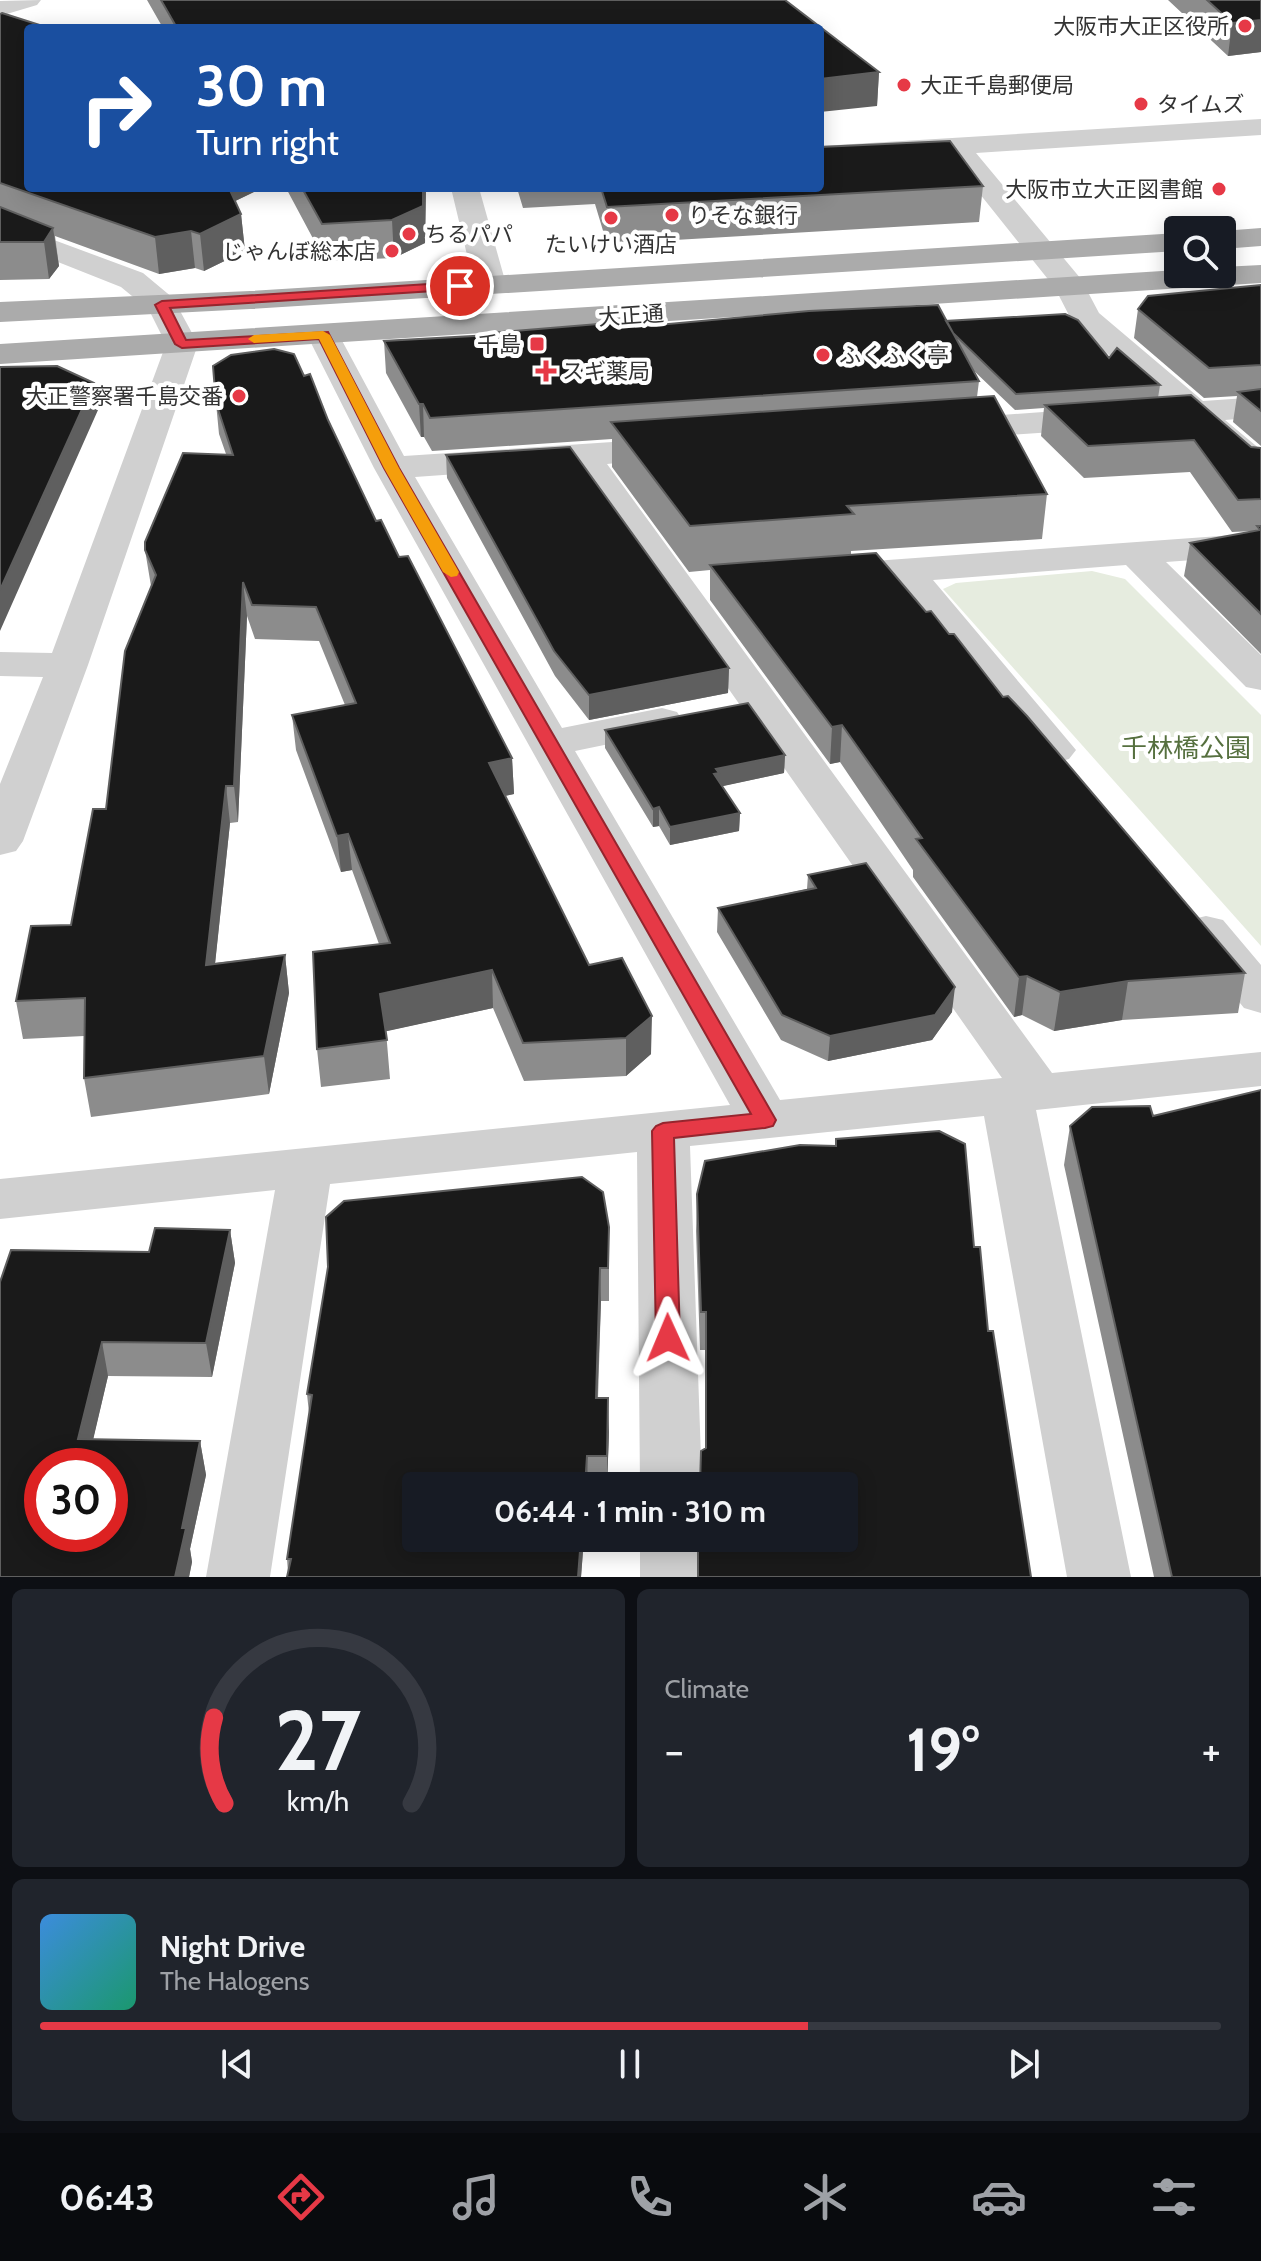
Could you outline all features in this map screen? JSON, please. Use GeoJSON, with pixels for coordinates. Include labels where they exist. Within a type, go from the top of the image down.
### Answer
{"type":"FeatureCollection","features":[{"type":"Feature","properties":{"kind":"main road"},"geometry":{"type":"LineString","coordinates":[[1236,239],[1261,237]]}},
{"type":"Feature","properties":{"kind":"main road","name":"大正通"},"geometry":{"type":"LineString","coordinates":[[0,312],[162,305],[1164,243]]}},
{"type":"Feature","properties":{"kind":"main road","name":"大正通"},"geometry":{"type":"LineString","coordinates":[[0,354],[1261,274]]}},
{"type":"Feature","properties":{"kind":"street"},"geometry":{"type":"LineString","coordinates":[[0,9],[29,0]]}},
{"type":"Feature","properties":{"kind":"street"},"geometry":{"type":"LineString","coordinates":[[824,154],[1261,127]]}},
{"type":"Feature","properties":{"kind":"street"},"geometry":{"type":"LineString","coordinates":[[956,146],[1070,286],[1085,318],[1261,468]]}},
{"type":"Feature","properties":{"kind":"street"},"geometry":{"type":"LineString","coordinates":[[466,192],[490,284]]}},
{"type":"Feature","properties":{"kind":"street"},"geometry":{"type":"LineString","coordinates":[[0,229],[132,280],[162,305],[182,344],[68,665],[0,841]]}},
{"type":"Feature","properties":{"kind":"street"},"geometry":{"type":"LineString","coordinates":[[323,335],[392,468],[765,1120]]}},
{"type":"Feature","properties":{"kind":"street"},"geometry":{"type":"LineString","coordinates":[[911,432],[1261,407]]}},
{"type":"Feature","properties":{"kind":"street"},"geometry":{"type":"LineString","coordinates":[[392,468],[707,446]]}},
{"type":"Feature","properties":{"kind":"street"},"geometry":{"type":"LineString","coordinates":[[582,455],[759,703],[1023,1095],[1099,1577]]}},
{"type":"Feature","properties":{"kind":"street"},"geometry":{"type":"LineString","coordinates":[[797,578],[1261,544]]}},
{"type":"Feature","properties":{"kind":"street"},"geometry":{"type":"LineString","coordinates":[[1135,553],[1261,678]]}},
{"type":"Feature","properties":{"kind":"street"},"geometry":{"type":"LineString","coordinates":[[904,570],[1077,778]]}},
{"type":"Feature","properties":{"kind":"street"},"geometry":{"type":"LineString","coordinates":[[675,588],[721,584]]}},
{"type":"Feature","properties":{"kind":"street"},"geometry":{"type":"LineString","coordinates":[[0,664],[68,665]]}},
{"type":"Feature","properties":{"kind":"street"},"geometry":{"type":"LineString","coordinates":[[548,743],[759,703]]}},
{"type":"Feature","properties":{"kind":"street"},"geometry":{"type":"LineString","coordinates":[[1179,900],[1261,997]]}},
{"type":"Feature","properties":{"kind":"street"},"geometry":{"type":"LineString","coordinates":[[0,1199],[1261,1069]]}},
{"type":"Feature","properties":{"kind":"street"},"geometry":{"type":"LineString","coordinates":[[663,1131],[671,1472]]}},
{"type":"Feature","properties":{"kind":"street"},"geometry":{"type":"LineString","coordinates":[[238,1577],[306,1168]]}},
{"type":"Feature","properties":{"kind":"street"},"geometry":{"type":"LineString","coordinates":[[672,1552],[672,1577]]}},
{"type":"Feature","properties":{"kind":"green space","name":"千林橋公園"},"geometry":{"type":"Polygon","coordinates":[[[1092,571],[1125,579],[1261,715],[1261,946],[943,589],[956,583],[1092,571]]]}},
{"type":"Feature","properties":{"kind":"building"},"geometry":{"type":"Polygon","coordinates":[[[161,0],[785,0],[816,24],[175,24],[161,0]]]}},
{"type":"Feature","properties":{"kind":"building"},"geometry":{"type":"Polygon","coordinates":[[[1207,0],[1261,0],[1261,20],[1232,23],[1207,0]]]}},
{"type":"Feature","properties":{"kind":"building"},"geometry":{"type":"Polygon","coordinates":[[[0,14],[36,24],[24,24],[24,191],[0,183],[0,14]]]}},
{"type":"Feature","properties":{"kind":"building"},"geometry":{"type":"Polygon","coordinates":[[[824,30],[879,72],[824,79],[824,30]]]}},
{"type":"Feature","properties":{"kind":"building"},"geometry":{"type":"Polygon","coordinates":[[[950,141],[983,186],[607,207],[602,192],[824,192],[824,147],[950,141]]]}},
{"type":"Feature","properties":{"kind":"building"},"geometry":{"type":"Polygon","coordinates":[[[26,192],[231,192],[241,214],[200,234],[191,231],[155,237],[26,192]]]}},
{"type":"Feature","properties":{"kind":"building"},"geometry":{"type":"Polygon","coordinates":[[[304,192],[423,192],[423,206],[392,220],[322,224],[304,192]]]}},
{"type":"Feature","properties":{"kind":"building"},"geometry":{"type":"Polygon","coordinates":[[[0,207],[53,228],[44,242],[0,242],[0,207]]]}},
{"type":"Feature","properties":{"kind":"building"},"geometry":{"type":"Polygon","coordinates":[[[1261,285],[1261,365],[1209,368],[1138,309],[1148,296],[1261,285]]]}},
{"type":"Feature","properties":{"kind":"building"},"geometry":{"type":"Polygon","coordinates":[[[938,305],[979,381],[430,418],[384,341],[491,335],[634,321],[636,327],[809,311],[938,305]]]}},
{"type":"Feature","properties":{"kind":"building"},"geometry":{"type":"Polygon","coordinates":[[[1065,314],[1078,320],[1109,358],[1117,348],[1160,385],[1016,394],[953,333],[946,321],[1065,314]]]}},
{"type":"Feature","properties":{"kind":"building"},"geometry":{"type":"Polygon","coordinates":[[[274,349],[294,354],[304,376],[310,374],[328,420],[376,521],[381,520],[399,557],[408,556],[512,758],[489,763],[589,965],[622,958],[652,1016],[626,1038],[523,1043],[492,970],[380,994],[387,1040],[317,1049],[313,952],[390,943],[348,834],[337,836],[292,715],[356,703],[316,607],[252,605],[243,582],[234,786],[226,786],[206,965],[285,955],[264,1056],[84,1078],[85,998],[16,1001],[31,926],[71,925],[93,809],[106,809],[125,651],[156,575],[145,550],[145,542],[183,453],[233,455],[216,403],[213,366],[231,355],[274,349]]]}},
{"type":"Feature","properties":{"kind":"building"},"geometry":{"type":"Polygon","coordinates":[[[57,366],[94,383],[0,590],[0,367],[57,366]]]}},
{"type":"Feature","properties":{"kind":"building"},"geometry":{"type":"Polygon","coordinates":[[[1261,389],[1261,411],[1238,392],[1261,389]]]}},
{"type":"Feature","properties":{"kind":"building"},"geometry":{"type":"Polygon","coordinates":[[[1191,395],[1251,447],[1261,448],[1261,499],[1238,500],[1194,440],[1088,446],[1045,405],[1191,395]]]}},
{"type":"Feature","properties":{"kind":"building"},"geometry":{"type":"Polygon","coordinates":[[[994,396],[1047,494],[847,506],[854,514],[690,526],[611,422],[994,396]]]}},
{"type":"Feature","properties":{"kind":"building"},"geometry":{"type":"Polygon","coordinates":[[[570,447],[729,668],[589,695],[554,651],[446,455],[570,447]]]}},
{"type":"Feature","properties":{"kind":"building"},"geometry":{"type":"Polygon","coordinates":[[[1257,526],[1261,526],[1261,614],[1190,543],[1260,530],[1257,526]]]}},
{"type":"Feature","properties":{"kind":"building"},"geometry":{"type":"Polygon","coordinates":[[[876,553],[926,612],[931,611],[949,634],[954,634],[1003,697],[1008,696],[1027,716],[1245,973],[1128,981],[1060,992],[1027,976],[1019,977],[916,839],[922,838],[842,725],[832,727],[710,565],[876,553]]]}},
{"type":"Feature","properties":{"kind":"building"},"geometry":{"type":"Polygon","coordinates":[[[748,703],[785,755],[716,769],[719,773],[714,774],[740,813],[670,827],[659,807],[653,809],[605,730],[748,703]]]}},
{"type":"Feature","properties":{"kind":"building"},"geometry":{"type":"Polygon","coordinates":[[[866,863],[955,987],[935,1015],[830,1036],[782,1015],[718,908],[816,888],[808,875],[866,863]]]}},
{"type":"Feature","properties":{"kind":"building"},"geometry":{"type":"Polygon","coordinates":[[[1261,1090],[1261,1577],[1172,1577],[1070,1126],[1092,1107],[1150,1106],[1153,1116],[1261,1090]]]}},
{"type":"Feature","properties":{"kind":"building"},"geometry":{"type":"Polygon","coordinates":[[[939,1131],[965,1144],[974,1247],[980,1247],[988,1331],[993,1331],[1031,1577],[698,1577],[698,1552],[858,1552],[858,1472],[700,1472],[701,1451],[706,1448],[706,1312],[701,1312],[697,1194],[705,1161],[800,1145],[836,1146],[836,1139],[939,1131]]]}},
{"type":"Feature","properties":{"kind":"building"},"geometry":{"type":"Polygon","coordinates":[[[582,1177],[603,1192],[609,1227],[608,1268],[600,1268],[596,1398],[608,1398],[607,1456],[587,1456],[586,1472],[402,1472],[402,1552],[580,1552],[578,1577],[287,1577],[291,1559],[287,1559],[312,1395],[307,1394],[328,1267],[326,1217],[344,1201],[582,1177]]]}},
{"type":"Feature","properties":{"kind":"building"},"geometry":{"type":"Polygon","coordinates":[[[155,1228],[230,1230],[206,1343],[102,1342],[78,1439],[200,1441],[175,1577],[0,1577],[0,1282],[11,1250],[149,1252],[155,1228]]]}},
{"type":"Feature","properties":{"kind":"slow traffic"},"geometry":{"type":"LineString","coordinates":[[254,339],[323,335],[392,468],[451,572]]}},
{"type":"Feature","properties":{"kind":"place","name":"大阪市大正区役所"},"geometry":{"type":"Point","coordinates":[1245,26]}},
{"type":"Feature","properties":{"kind":"place","name":"大正千島郵便局"},"geometry":{"type":"Point","coordinates":[904,85]}},
{"type":"Feature","properties":{"kind":"place","name":"タイムズ"},"geometry":{"type":"Point","coordinates":[1141,104]}},
{"type":"Feature","properties":{"kind":"place","name":"大阪市立大正図書館"},"geometry":{"type":"Point","coordinates":[1219,189]}},
{"type":"Feature","properties":{"kind":"place","name":"りそな銀行"},"geometry":{"type":"Point","coordinates":[672,215]}},
{"type":"Feature","properties":{"kind":"place","name":"たいけい酒店"},"geometry":{"type":"Point","coordinates":[611,218]}},
{"type":"Feature","properties":{"kind":"place","name":"ちるパパ"},"geometry":{"type":"Point","coordinates":[409,234]}},
{"type":"Feature","properties":{"kind":"place","name":"じゃんぼ総本店"},"geometry":{"type":"Point","coordinates":[392,251]}},
{"type":"Feature","properties":{"kind":"place","name":"千島"},"geometry":{"type":"Point","coordinates":[537,344]}},
{"type":"Feature","properties":{"kind":"place","name":"ふくふく亭"},"geometry":{"type":"Point","coordinates":[823,355]}},
{"type":"Feature","properties":{"kind":"place","name":"スギ薬局"},"geometry":{"type":"Point","coordinates":[546,371]}},
{"type":"Feature","properties":{"kind":"place","name":"大正警察署千島交番"},"geometry":{"type":"Point","coordinates":[239,396]}},
{"type":"Feature","properties":{"kind":"route"},"geometry":{"type":"LineString","coordinates":[[460,286],[162,305],[182,344],[323,335],[392,468],[765,1120],[663,1131],[668,1338]]}}]}
